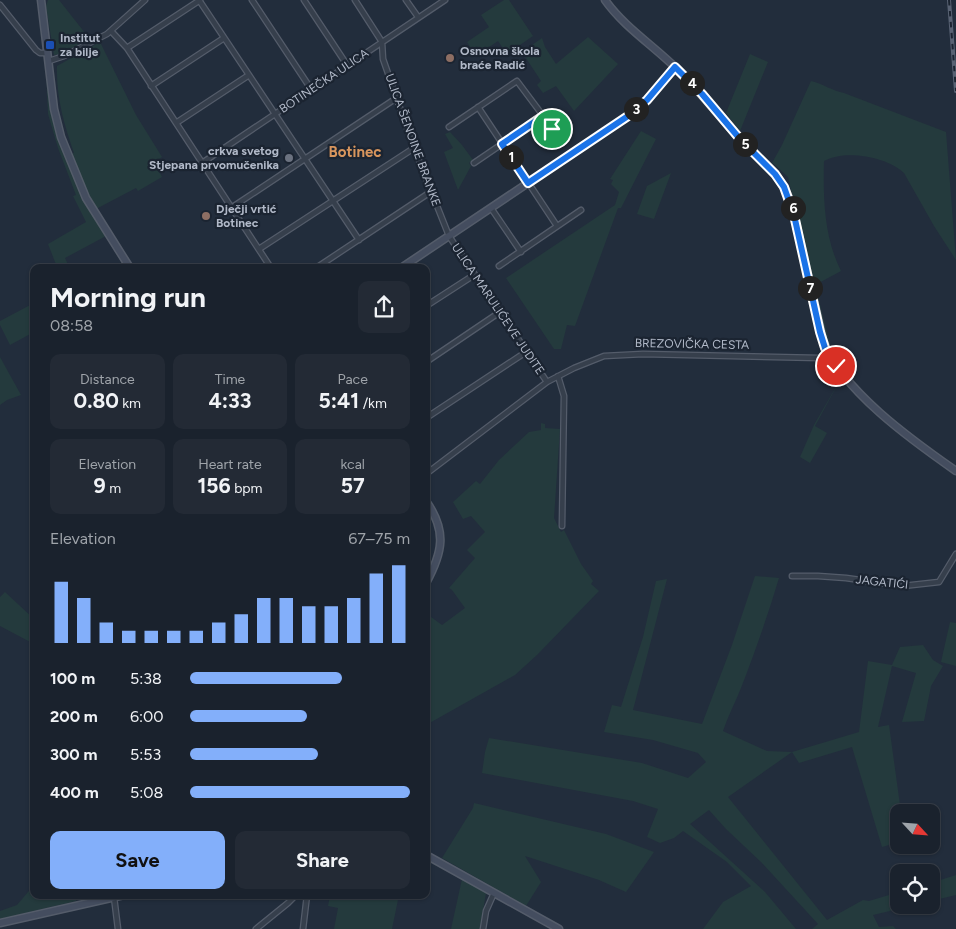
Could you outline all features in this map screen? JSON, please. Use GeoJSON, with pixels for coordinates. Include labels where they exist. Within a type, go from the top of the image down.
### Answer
{"type":"FeatureCollection","features":[{"type":"Feature","properties":{"kind":"main road"},"geometry":{"type":"LineString","coordinates":[[41,0],[56,119],[71,164],[94,213],[128,264]]}},
{"type":"Feature","properties":{"kind":"main road"},"geometry":{"type":"LineString","coordinates":[[605,0],[626,24],[675,67],[702,94],[740,139],[775,174],[787,192],[797,225],[820,332],[829,356],[851,383],[884,416],[906,435],[956,471]]}},
{"type":"Feature","properties":{"kind":"main road"},"geometry":{"type":"LineString","coordinates":[[407,264],[631,114],[647,100],[675,67]]}},
{"type":"Feature","properties":{"kind":"main road"},"geometry":{"type":"LineString","coordinates":[[430,507],[436,516],[440,539],[436,564],[430,575]]}},
{"type":"Feature","properties":{"kind":"main road"},"geometry":{"type":"LineString","coordinates":[[430,857],[559,929]]}},
{"type":"Feature","properties":{"kind":"main road"},"geometry":{"type":"LineString","coordinates":[[0,923],[105,899]]}},
{"type":"Feature","properties":{"kind":"street"},"geometry":{"type":"LineString","coordinates":[[49,61],[64,56],[111,31],[145,0]]}},
{"type":"Feature","properties":{"kind":"street"},"geometry":{"type":"LineString","coordinates":[[127,48],[200,0],[359,240]]}},
{"type":"Feature","properties":{"kind":"street"},"geometry":{"type":"LineString","coordinates":[[252,0],[311,89]]}},
{"type":"Feature","properties":{"kind":"street"},"geometry":{"type":"LineString","coordinates":[[304,0],[347,65]]}},
{"type":"Feature","properties":{"kind":"street"},"geometry":{"type":"LineString","coordinates":[[355,0],[382,42]]}},
{"type":"Feature","properties":{"kind":"street"},"geometry":{"type":"LineString","coordinates":[[406,0],[418,17]]}},
{"type":"Feature","properties":{"kind":"street","name":"BOTINEČKA ULICA"},"geometry":{"type":"LineString","coordinates":[[202,163],[445,0]]}},
{"type":"Feature","properties":{"kind":"street"},"geometry":{"type":"LineString","coordinates":[[0,5],[36,50],[40,53],[47,53]]}},
{"type":"Feature","properties":{"kind":"street"},"geometry":{"type":"LineString","coordinates":[[111,31],[127,48],[268,264]]}},
{"type":"Feature","properties":{"kind":"street"},"geometry":{"type":"LineString","coordinates":[[152,86],[224,38]]}},
{"type":"Feature","properties":{"kind":"street","name":"ULICA ŠENOINE BRANKE"},"geometry":{"type":"LineString","coordinates":[[382,42],[384,59],[414,148],[449,236]]}},
{"type":"Feature","properties":{"kind":"street"},"geometry":{"type":"LineString","coordinates":[[176,123],[249,75]]}},
{"type":"Feature","properties":{"kind":"street"},"geometry":{"type":"LineString","coordinates":[[449,127],[517,81],[553,129]]}},
{"type":"Feature","properties":{"kind":"street"},"geometry":{"type":"LineString","coordinates":[[231,208],[398,97]]}},
{"type":"Feature","properties":{"kind":"street"},"geometry":{"type":"LineString","coordinates":[[478,107],[557,226]]}},
{"type":"Feature","properties":{"kind":"street"},"geometry":{"type":"LineString","coordinates":[[474,163],[543,116]]}},
{"type":"Feature","properties":{"kind":"street"},"geometry":{"type":"LineString","coordinates":[[259,249],[414,148]]}},
{"type":"Feature","properties":{"kind":"street"},"geometry":{"type":"LineString","coordinates":[[322,264],[432,191]]}},
{"type":"Feature","properties":{"kind":"street"},"geometry":{"type":"LineString","coordinates":[[491,208],[520,252]]}},
{"type":"Feature","properties":{"kind":"street"},"geometry":{"type":"LineString","coordinates":[[499,266],[581,210]]}},
{"type":"Feature","properties":{"kind":"street","name":"ULICA MARULIĆEVE JUDITE"},"geometry":{"type":"LineString","coordinates":[[449,236],[547,382]]}},
{"type":"Feature","properties":{"kind":"street"},"geometry":{"type":"LineString","coordinates":[[430,303],[474,275]]}},
{"type":"Feature","properties":{"kind":"street"},"geometry":{"type":"LineString","coordinates":[[430,359],[500,312]]}},
{"type":"Feature","properties":{"kind":"street"},"geometry":{"type":"LineString","coordinates":[[430,415],[526,352]]}},
{"type":"Feature","properties":{"kind":"street","name":"BREZOVIČKA CESTA"},"geometry":{"type":"LineString","coordinates":[[430,471],[547,382],[608,355],[820,358],[829,356]]}},
{"type":"Feature","properties":{"kind":"street"},"geometry":{"type":"LineString","coordinates":[[558,376],[564,396],[562,526]]}},
{"type":"Feature","properties":{"kind":"street","name":"JAGATIĆI"},"geometry":{"type":"LineString","coordinates":[[792,576],[846,578],[903,586],[939,582],[956,554]]}},
{"type":"Feature","properties":{"kind":"street"},"geometry":{"type":"LineString","coordinates":[[483,929],[486,911],[494,893]]}},
{"type":"Feature","properties":{"kind":"street"},"geometry":{"type":"LineString","coordinates":[[114,899],[118,929]]}},
{"type":"Feature","properties":{"kind":"street"},"geometry":{"type":"LineString","coordinates":[[256,929],[292,899]]}},
{"type":"Feature","properties":{"kind":"street"},"geometry":{"type":"LineString","coordinates":[[302,929],[307,899]]}},
{"type":"Feature","properties":{"kind":"green space"},"geometry":{"type":"Polygon","coordinates":[[[48,0],[59,0],[89,38],[63,54],[54,55],[46,6],[48,0]]]}},
{"type":"Feature","properties":{"kind":"green space"},"geometry":{"type":"Polygon","coordinates":[[[504,0],[509,0],[533,36],[507,54],[498,41],[476,56],[467,42],[489,27],[481,15],[504,0]]]}},
{"type":"Feature","properties":{"kind":"green space"},"geometry":{"type":"Polygon","coordinates":[[[588,37],[618,64],[574,111],[556,86],[543,93],[537,85],[541,81],[522,52],[542,38],[545,47],[556,64],[588,37]]]}},
{"type":"Feature","properties":{"kind":"green space"},"geometry":{"type":"Polygon","coordinates":[[[100,42],[136,115],[162,157],[154,162],[162,177],[138,191],[136,188],[96,209],[89,198],[70,154],[74,153],[61,110],[57,66],[100,42]]]}},
{"type":"Feature","properties":{"kind":"green space"},"geometry":{"type":"Polygon","coordinates":[[[750,54],[768,62],[740,131],[726,113],[750,54]]]}},
{"type":"Feature","properties":{"kind":"green space"},"geometry":{"type":"Polygon","coordinates":[[[46,71],[48,73],[53,120],[58,137],[83,200],[106,236],[65,258],[68,264],[56,264],[48,244],[86,222],[73,196],[76,195],[58,148],[48,114],[46,71]]]}},
{"type":"Feature","properties":{"kind":"green space"},"geometry":{"type":"Polygon","coordinates":[[[811,81],[946,132],[956,260],[904,173],[897,167],[877,159],[854,155],[833,157],[824,161],[824,203],[828,231],[835,258],[841,271],[815,285],[830,344],[828,345],[788,177],[772,163],[811,81]]]}},
{"type":"Feature","properties":{"kind":"green space"},"geometry":{"type":"Polygon","coordinates":[[[641,131],[656,139],[621,208],[618,208],[575,326],[567,325],[561,349],[554,349],[506,278],[615,205],[619,192],[611,184],[613,180],[610,179],[641,131]]]}},
{"type":"Feature","properties":{"kind":"green space"},"geometry":{"type":"Polygon","coordinates":[[[450,132],[473,160],[469,163],[471,166],[458,190],[444,152],[453,148],[445,134],[450,132]]]}},
{"type":"Feature","properties":{"kind":"green space"},"geometry":{"type":"Polygon","coordinates":[[[671,173],[654,219],[637,214],[647,186],[671,173]]]}},
{"type":"Feature","properties":{"kind":"green space"},"geometry":{"type":"Polygon","coordinates":[[[30,305],[30,334],[10,345],[0,325],[0,321],[30,305]]]}},
{"type":"Feature","properties":{"kind":"green space"},"geometry":{"type":"Polygon","coordinates":[[[0,357],[21,395],[7,400],[0,405],[0,357]]]}},
{"type":"Feature","properties":{"kind":"green space"},"geometry":{"type":"Polygon","coordinates":[[[840,380],[815,426],[827,433],[810,463],[800,457],[814,425],[840,380]]]}},
{"type":"Feature","properties":{"kind":"green space"},"geometry":{"type":"Polygon","coordinates":[[[541,423],[545,424],[545,428],[560,429],[554,518],[561,532],[564,530],[581,564],[593,581],[591,584],[599,591],[515,675],[430,723],[430,619],[431,617],[442,625],[465,608],[449,588],[475,558],[467,550],[485,532],[471,516],[463,519],[453,502],[476,481],[480,484],[499,460],[529,432],[541,430],[541,423]]]}},
{"type":"Feature","properties":{"kind":"green space"},"geometry":{"type":"Polygon","coordinates":[[[755,576],[779,578],[751,661],[723,731],[767,751],[792,752],[728,797],[827,920],[863,900],[869,901],[890,895],[890,911],[873,915],[879,927],[893,926],[896,929],[812,929],[818,924],[761,862],[709,810],[690,824],[765,892],[796,929],[703,929],[723,902],[751,886],[727,862],[683,831],[674,838],[660,843],[647,837],[658,809],[633,801],[482,773],[489,738],[642,763],[688,778],[706,762],[698,753],[653,740],[604,732],[612,705],[621,707],[643,637],[656,581],[667,579],[633,710],[702,724],[732,645],[755,576]]]}},
{"type":"Feature","properties":{"kind":"green space"},"geometry":{"type":"Polygon","coordinates":[[[5,592],[30,615],[30,642],[0,626],[0,597],[5,592]]]}},
{"type":"Feature","properties":{"kind":"green space"},"geometry":{"type":"Polygon","coordinates":[[[950,622],[956,623],[956,666],[941,662],[950,622]]]}},
{"type":"Feature","properties":{"kind":"green space"},"geometry":{"type":"Polygon","coordinates":[[[923,645],[933,660],[943,666],[931,686],[924,721],[902,722],[916,673],[892,666],[878,727],[889,725],[900,804],[890,804],[890,845],[882,847],[852,747],[799,763],[792,752],[859,732],[868,661],[892,665],[900,647],[923,645]]]}},
{"type":"Feature","properties":{"kind":"green space"},"geometry":{"type":"Polygon","coordinates":[[[474,803],[606,834],[654,852],[626,892],[599,880],[525,856],[541,882],[526,906],[442,858],[473,808],[474,803]]]}},
{"type":"Feature","properties":{"kind":"green space"},"geometry":{"type":"Polygon","coordinates":[[[956,875],[956,895],[940,899],[940,880],[956,875]]]}},
{"type":"Feature","properties":{"kind":"green space"},"geometry":{"type":"Polygon","coordinates":[[[462,879],[486,893],[480,929],[451,929],[462,879]]]}},
{"type":"Feature","properties":{"kind":"green space"},"geometry":{"type":"Polygon","coordinates":[[[30,890],[30,899],[76,899],[76,901],[0,919],[0,911],[17,905],[30,890]]]}},
{"type":"Feature","properties":{"kind":"green space"},"geometry":{"type":"Polygon","coordinates":[[[329,899],[398,899],[392,929],[334,929],[338,908],[328,906],[329,899]]]}},
{"type":"Feature","properties":{"kind":"railway"},"geometry":{"type":"LineString","coordinates":[[949,0],[956,91]]}},
{"type":"Feature","properties":{"kind":"place","name":"Institut za bilje"},"geometry":{"type":"Point","coordinates":[50,45]}},
{"type":"Feature","properties":{"kind":"place","name":"Osnovna škola braće Radić"},"geometry":{"type":"Point","coordinates":[450,58]}},
{"type":"Feature","properties":{"kind":"place","name":"crkva svetog Stjepana prvomučenika"},"geometry":{"type":"Point","coordinates":[289,158]}},
{"type":"Feature","properties":{"kind":"place","name":"Dječji vrtić Botinec"},"geometry":{"type":"Point","coordinates":[206,216]}},
{"type":"Feature","properties":{"kind":"district","name":"Botinec"},"geometry":{"type":"Point","coordinates":[355,152]}},
{"type":"Feature","properties":{"kind":"route"},"geometry":{"type":"LineString","coordinates":[[552,129],[543,116],[502,144],[528,183],[631,114],[647,100],[675,67],[713,106],[740,139],[775,174],[787,192],[797,225],[820,332],[825,348],[836,366]]}}]}
